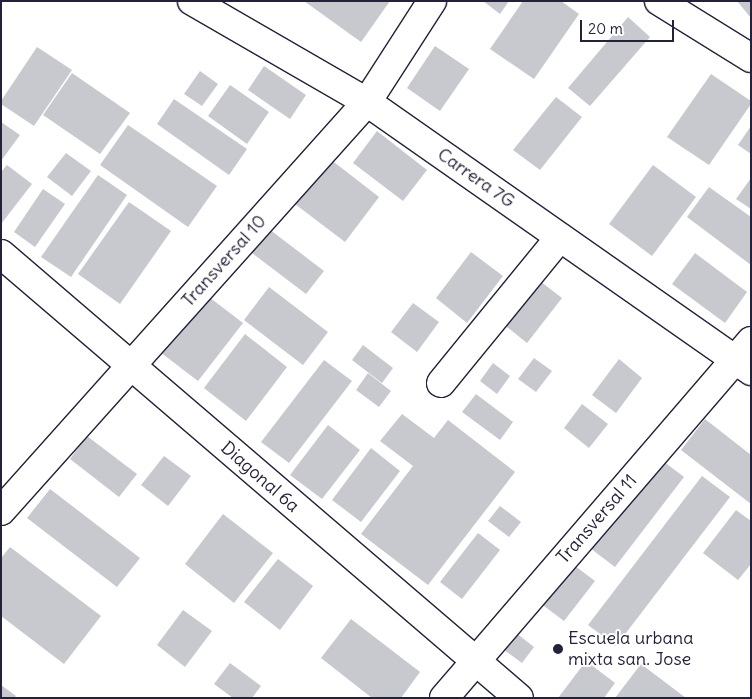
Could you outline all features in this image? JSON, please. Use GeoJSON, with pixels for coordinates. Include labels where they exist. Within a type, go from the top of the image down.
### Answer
{"type":"FeatureCollection","features":[{"type":"Feature","properties":{"kind":"street","name":"Carrera 7G"},"geometry":{"type":"LineString","coordinates":[[192,1],[367,102],[560,237],[746,357]]}},
{"type":"Feature","properties":{"kind":"street","name":"Transversal 10"},"geometry":{"type":"LineString","coordinates":[[1,511],[367,102],[432,1]]}},
{"type":"Feature","properties":{"kind":"street"},"geometry":{"type":"LineString","coordinates":[[659,1],[751,58]]}},
{"type":"Feature","properties":{"kind":"street"},"geometry":{"type":"LineString","coordinates":[[441,383],[560,237]]}},
{"type":"Feature","properties":{"kind":"street","name":"Diagonal 6a"},"geometry":{"type":"LineString","coordinates":[[1,254],[520,698]]}},
{"type":"Feature","properties":{"kind":"street","name":"Transversal 11"},"geometry":{"type":"LineString","coordinates":[[444,698],[474,660],[746,357]]}},
{"type":"Feature","properties":{"kind":"building"},"geometry":{"type":"Polygon","coordinates":[[[304,1],[390,1],[361,42],[304,1]]]}},
{"type":"Feature","properties":{"kind":"building"},"geometry":{"type":"Polygon","coordinates":[[[483,1],[509,1],[500,14],[483,1]]]}},
{"type":"Feature","properties":{"kind":"building"},"geometry":{"type":"Polygon","coordinates":[[[523,1],[561,1],[579,14],[534,79],[490,49],[523,1]]]}},
{"type":"Feature","properties":{"kind":"building"},"geometry":{"type":"Polygon","coordinates":[[[737,1],[751,1],[751,18],[737,1]]]}},
{"type":"Feature","properties":{"kind":"building"},"geometry":{"type":"Polygon","coordinates":[[[628,17],[650,37],[590,106],[568,88],[628,17]]]}},
{"type":"Feature","properties":{"kind":"building"},"geometry":{"type":"Polygon","coordinates":[[[435,46],[469,69],[440,111],[407,88],[435,46]]]}},
{"type":"Feature","properties":{"kind":"building"},"geometry":{"type":"Polygon","coordinates":[[[37,47],[72,70],[34,126],[1,104],[1,101],[37,47]]]}},
{"type":"Feature","properties":{"kind":"building"},"geometry":{"type":"Polygon","coordinates":[[[264,66],[306,95],[290,119],[248,90],[264,66]]]}},
{"type":"Feature","properties":{"kind":"building"},"geometry":{"type":"Polygon","coordinates":[[[200,71],[218,84],[202,106],[184,94],[200,71]]]}},
{"type":"Feature","properties":{"kind":"building"},"geometry":{"type":"Polygon","coordinates":[[[72,73],[130,113],[100,154],[43,115],[72,73]]]}},
{"type":"Feature","properties":{"kind":"building"},"geometry":{"type":"Polygon","coordinates":[[[711,74],[751,101],[751,104],[709,165],[667,137],[711,74]]]}},
{"type":"Feature","properties":{"kind":"building"},"geometry":{"type":"Polygon","coordinates":[[[230,85],[269,112],[247,144],[208,116],[230,85]]]}},
{"type":"Feature","properties":{"kind":"building"},"geometry":{"type":"Polygon","coordinates":[[[556,97],[582,117],[540,170],[513,150],[556,97]]]}},
{"type":"Feature","properties":{"kind":"building"},"geometry":{"type":"Polygon","coordinates":[[[174,99],[247,149],[229,175],[157,124],[174,99]]]}},
{"type":"Feature","properties":{"kind":"building"},"geometry":{"type":"Polygon","coordinates":[[[1,122],[20,135],[1,161],[1,122]]]}},
{"type":"Feature","properties":{"kind":"building"},"geometry":{"type":"Polygon","coordinates":[[[128,125],[217,186],[188,227],[100,165],[128,125]]]}},
{"type":"Feature","properties":{"kind":"building"},"geometry":{"type":"Polygon","coordinates":[[[751,126],[751,154],[738,145],[751,126]]]}},
{"type":"Feature","properties":{"kind":"building"},"geometry":{"type":"Polygon","coordinates":[[[377,131],[427,170],[403,201],[353,163],[377,131]]]}},
{"type":"Feature","properties":{"kind":"building"},"geometry":{"type":"Polygon","coordinates":[[[66,153],[91,171],[72,196],[47,177],[66,153]]]}},
{"type":"Feature","properties":{"kind":"building"},"geometry":{"type":"Polygon","coordinates":[[[330,159],[379,197],[345,242],[295,204],[330,159]]]}},
{"type":"Feature","properties":{"kind":"building"},"geometry":{"type":"Polygon","coordinates":[[[7,165],[32,184],[1,224],[1,172],[7,165]]]}},
{"type":"Feature","properties":{"kind":"building"},"geometry":{"type":"Polygon","coordinates":[[[653,165],[696,197],[652,256],[609,224],[653,165]]]}},
{"type":"Feature","properties":{"kind":"building"},"geometry":{"type":"Polygon","coordinates":[[[98,175],[127,195],[71,277],[41,257],[98,175]]]}},
{"type":"Feature","properties":{"kind":"building"},"geometry":{"type":"Polygon","coordinates":[[[751,178],[751,209],[736,199],[751,178]]]}},
{"type":"Feature","properties":{"kind":"building"},"geometry":{"type":"Polygon","coordinates":[[[709,187],[751,217],[751,265],[687,217],[709,187]]]}},
{"type":"Feature","properties":{"kind":"building"},"geometry":{"type":"Polygon","coordinates":[[[43,189],[65,204],[35,247],[14,232],[43,189]]]}},
{"type":"Feature","properties":{"kind":"building"},"geometry":{"type":"Polygon","coordinates":[[[129,202],[171,231],[120,304],[78,274],[129,202]]]}},
{"type":"Feature","properties":{"kind":"building"},"geometry":{"type":"Polygon","coordinates":[[[269,229],[324,271],[306,294],[252,253],[269,229]]]}},
{"type":"Feature","properties":{"kind":"building"},"geometry":{"type":"Polygon","coordinates":[[[471,252],[503,276],[467,323],[436,298],[471,252]]]}},
{"type":"Feature","properties":{"kind":"building"},"geometry":{"type":"Polygon","coordinates":[[[695,253],[747,292],[725,323],[672,284],[695,253]]]}},
{"type":"Feature","properties":{"kind":"building"},"geometry":{"type":"Polygon","coordinates":[[[536,278],[562,298],[527,343],[502,323],[536,278]]]}},
{"type":"Feature","properties":{"kind":"building"},"geometry":{"type":"Polygon","coordinates":[[[269,287],[328,332],[303,365],[244,320],[269,287]]]}},
{"type":"Feature","properties":{"kind":"building"},"geometry":{"type":"Polygon","coordinates":[[[205,294],[243,323],[198,381],[160,352],[205,294]]]}},
{"type":"Feature","properties":{"kind":"building"},"geometry":{"type":"Polygon","coordinates":[[[413,303],[439,322],[417,352],[391,332],[413,303]]]}},
{"type":"Feature","properties":{"kind":"building"},"geometry":{"type":"Polygon","coordinates":[[[245,334],[287,367],[246,421],[204,388],[245,334]]]}},
{"type":"Feature","properties":{"kind":"building"},"geometry":{"type":"Polygon","coordinates":[[[363,345],[393,368],[382,383],[352,360],[363,345]]]}},
{"type":"Feature","properties":{"kind":"building"},"geometry":{"type":"Polygon","coordinates":[[[534,358],[552,371],[536,392],[518,379],[534,358]]]}},
{"type":"Feature","properties":{"kind":"building"},"geometry":{"type":"Polygon","coordinates":[[[619,359],[642,378],[616,413],[592,395],[619,359]]]}},
{"type":"Feature","properties":{"kind":"building"},"geometry":{"type":"Polygon","coordinates":[[[324,360],[352,381],[289,463],[261,442],[324,360]]]}},
{"type":"Feature","properties":{"kind":"building"},"geometry":{"type":"Polygon","coordinates":[[[493,363],[510,376],[497,394],[480,381],[493,363]]]}},
{"type":"Feature","properties":{"kind":"building"},"geometry":{"type":"Polygon","coordinates":[[[368,373],[391,391],[379,407],[356,390],[368,373]]]}},
{"type":"Feature","properties":{"kind":"building"},"geometry":{"type":"Polygon","coordinates":[[[476,394],[513,422],[500,440],[462,412],[476,394]]]}},
{"type":"Feature","properties":{"kind":"building"},"geometry":{"type":"Polygon","coordinates":[[[582,404],[608,424],[589,448],[564,428],[582,404]]]}},
{"type":"Feature","properties":{"kind":"building"},"geometry":{"type":"Polygon","coordinates":[[[402,414],[434,438],[448,420],[515,472],[428,585],[361,534],[413,466],[380,441],[402,414]]]}},
{"type":"Feature","properties":{"kind":"building"},"geometry":{"type":"Polygon","coordinates":[[[705,419],[751,455],[751,504],[681,450],[705,419]]]}},
{"type":"Feature","properties":{"kind":"building"},"geometry":{"type":"Polygon","coordinates":[[[328,425],[360,450],[322,499],[290,475],[328,425]]]}},
{"type":"Feature","properties":{"kind":"building"},"geometry":{"type":"Polygon","coordinates":[[[87,436],[137,474],[119,497],[70,459],[87,436]]]}},
{"type":"Feature","properties":{"kind":"building"},"geometry":{"type":"Polygon","coordinates":[[[371,448],[400,471],[361,522],[332,500],[371,448]]]}},
{"type":"Feature","properties":{"kind":"building"},"geometry":{"type":"Polygon","coordinates":[[[164,456],[191,476],[168,506],[141,485],[164,456]]]}},
{"type":"Feature","properties":{"kind":"building"},"geometry":{"type":"Polygon","coordinates":[[[659,458],[684,477],[615,567],[590,548],[659,458]]]}},
{"type":"Feature","properties":{"kind":"building"},"geometry":{"type":"Polygon","coordinates":[[[702,476],[730,497],[616,646],[588,625],[702,476]]]}},
{"type":"Feature","properties":{"kind":"building"},"geometry":{"type":"Polygon","coordinates":[[[50,489],[140,558],[117,587],[27,518],[50,489]]]}},
{"type":"Feature","properties":{"kind":"building"},"geometry":{"type":"Polygon","coordinates":[[[500,506],[521,522],[509,537],[488,521],[500,506]]]}},
{"type":"Feature","properties":{"kind":"building"},"geometry":{"type":"Polygon","coordinates":[[[736,510],[751,521],[751,564],[738,580],[703,553],[736,510]]]}},
{"type":"Feature","properties":{"kind":"building"},"geometry":{"type":"Polygon","coordinates":[[[223,514],[273,553],[234,603],[185,564],[223,514]]]}},
{"type":"Feature","properties":{"kind":"building"},"geometry":{"type":"Polygon","coordinates":[[[478,533],[500,550],[462,599],[440,582],[478,533]]]}},
{"type":"Feature","properties":{"kind":"building"},"geometry":{"type":"Polygon","coordinates":[[[10,547],[101,616],[64,664],[1,616],[1,558],[10,547]]]}},
{"type":"Feature","properties":{"kind":"building"},"geometry":{"type":"Polygon","coordinates":[[[278,559],[313,586],[280,630],[244,602],[278,559]]]}},
{"type":"Feature","properties":{"kind":"building"},"geometry":{"type":"Polygon","coordinates":[[[567,560],[595,581],[564,621],[536,600],[567,560]]]}},
{"type":"Feature","properties":{"kind":"building"},"geometry":{"type":"Polygon","coordinates":[[[183,610],[212,631],[185,667],[157,645],[183,610]]]}},
{"type":"Feature","properties":{"kind":"building"},"geometry":{"type":"Polygon","coordinates":[[[351,619],[420,672],[401,698],[372,698],[321,658],[351,619]]]}},
{"type":"Feature","properties":{"kind":"building"},"geometry":{"type":"Polygon","coordinates":[[[511,629],[534,647],[522,663],[499,646],[511,629]]]}},
{"type":"Feature","properties":{"kind":"building"},"geometry":{"type":"Polygon","coordinates":[[[586,661],[615,683],[604,698],[558,698],[586,661]]]}},
{"type":"Feature","properties":{"kind":"building"},"geometry":{"type":"Polygon","coordinates":[[[230,663],[261,686],[252,698],[233,698],[214,684],[230,663]]]}},
{"type":"Feature","properties":{"kind":"building"},"geometry":{"type":"Polygon","coordinates":[[[641,664],[686,698],[615,698],[641,664]]]}},
{"type":"Feature","properties":{"kind":"building"},"geometry":{"type":"Polygon","coordinates":[[[1,685],[16,696],[14,698],[1,698],[1,685]]]}},
{"type":"Feature","properties":{"kind":"place","name":"Escuela urbana mixta san. Jose"},"geometry":{"type":"Point","coordinates":[558,649]}}]}
